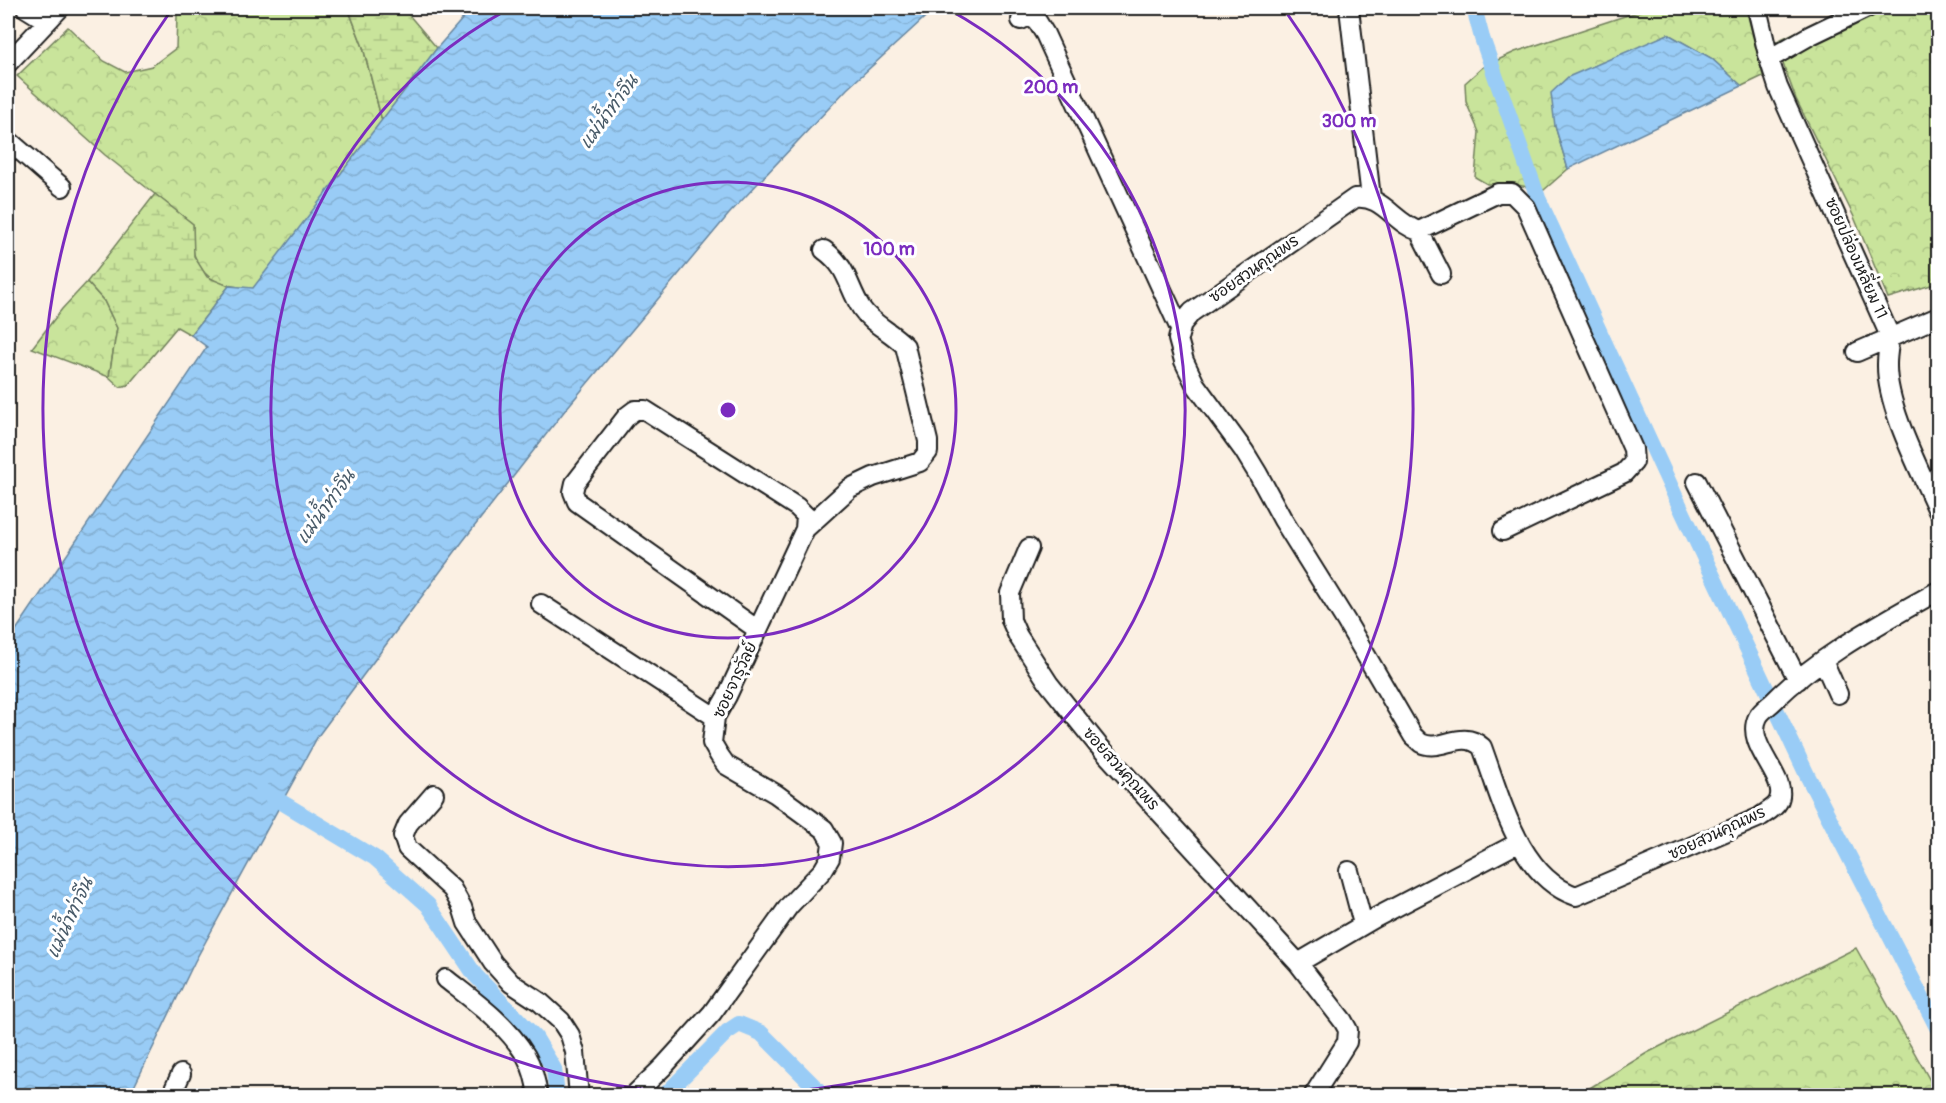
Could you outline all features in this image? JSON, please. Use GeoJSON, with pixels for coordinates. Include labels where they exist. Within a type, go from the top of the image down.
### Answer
{"type":"FeatureCollection","features":[{"type":"Feature","properties":{"kind":"street"},"geometry":{"type":"LineString","coordinates":[[26,8],[53,14]]}},
{"type":"Feature","properties":{"kind":"street"},"geometry":{"type":"LineString","coordinates":[[1349,8],[1371,198],[1407,228],[1419,231],[1498,192],[1512,193],[1526,207],[1633,449],[1634,462],[1624,473],[1503,531]]}},
{"type":"Feature","properties":{"kind":"street","name":"ซอยปล่องเหลี่ยม 11"},"geometry":{"type":"LineString","coordinates":[[1757,8],[1769,59],[1779,87],[1890,336],[1887,364],[1891,396],[1907,441],[1938,511]]}},
{"type":"Feature","properties":{"kind":"street"},"geometry":{"type":"LineString","coordinates":[[1769,59],[1811,35],[1868,8]]}},
{"type":"Feature","properties":{"kind":"street"},"geometry":{"type":"LineString","coordinates":[[8,63],[53,14]]}},
{"type":"Feature","properties":{"kind":"street"},"geometry":{"type":"LineString","coordinates":[[1021,20],[1029,16],[1037,21],[1045,34],[1179,329]]}},
{"type":"Feature","properties":{"kind":"street"},"geometry":{"type":"LineString","coordinates":[[8,140],[62,186]]}},
{"type":"Feature","properties":{"kind":"street","name":"ซอยสวนคุณพร"},"geometry":{"type":"LineString","coordinates":[[1371,198],[1355,198],[1192,312],[1179,329],[1178,339],[1184,361],[1195,384],[1244,451],[1413,736],[1422,744],[1476,740],[1482,747],[1518,843],[1557,888],[1576,896],[1760,817],[1778,803],[1781,789],[1758,743],[1755,729],[1758,717],[1798,680],[1839,648],[1938,593]]}},
{"type":"Feature","properties":{"kind":"street"},"geometry":{"type":"LineString","coordinates":[[1419,231],[1441,274]]}},
{"type":"Feature","properties":{"kind":"street","name":"ซอยจารุวัลย์"},"geometry":{"type":"LineString","coordinates":[[633,1095],[663,1067],[712,1013],[789,906],[823,870],[830,858],[832,843],[824,829],[776,794],[726,765],[712,743],[715,717],[805,529],[850,489],[873,477],[920,462],[928,452],[928,441],[905,346],[896,336],[872,320],[862,309],[837,259],[824,250]]}},
{"type":"Feature","properties":{"kind":"street"},"geometry":{"type":"LineString","coordinates":[[1857,352],[1938,317]]}},
{"type":"Feature","properties":{"kind":"street"},"geometry":{"type":"LineString","coordinates":[[758,630],[577,502],[573,492],[575,483],[627,416],[635,410],[645,410],[797,507],[806,516],[805,529]]}},
{"type":"Feature","properties":{"kind":"street"},"geometry":{"type":"LineString","coordinates":[[1697,482],[1798,680]]}},
{"type":"Feature","properties":{"kind":"street","name":"ซอยสวนคุณพร"},"geometry":{"type":"LineString","coordinates":[[1029,548],[1010,593],[1011,620],[1024,646],[1049,684],[1098,745],[1298,963],[1348,1030],[1347,1042],[1313,1095]]}},
{"type":"Feature","properties":{"kind":"street"},"geometry":{"type":"LineString","coordinates":[[541,604],[715,717]]}},
{"type":"Feature","properties":{"kind":"street"},"geometry":{"type":"LineString","coordinates":[[1823,660],[1838,694]]}},
{"type":"Feature","properties":{"kind":"street"},"geometry":{"type":"LineString","coordinates":[[434,794],[408,824],[403,836],[407,848],[452,889],[462,907],[467,923],[492,963],[511,983],[540,1002],[561,1021],[570,1035],[575,1052],[579,1095]]}},
{"type":"Feature","properties":{"kind":"street"},"geometry":{"type":"LineString","coordinates":[[1298,963],[1364,924],[1518,843]]}},
{"type":"Feature","properties":{"kind":"street"},"geometry":{"type":"LineString","coordinates":[[1348,871],[1364,924]]}},
{"type":"Feature","properties":{"kind":"street"},"geometry":{"type":"LineString","coordinates":[[446,979],[491,1015],[518,1044],[530,1065],[538,1095]]}},
{"type":"Feature","properties":{"kind":"street"},"geometry":{"type":"LineString","coordinates":[[171,1095],[181,1074]]}},
{"type":"Feature","properties":{"kind":"green space"},"geometry":{"type":"Polygon","coordinates":[[[174,8],[348,8],[363,47],[382,121],[253,289],[226,285],[211,279],[200,266],[194,253],[193,224],[105,155],[17,76],[68,27],[104,61],[125,72],[152,66],[176,48],[177,16],[174,8]]]}},
{"type":"Feature","properties":{"kind":"green space"},"geometry":{"type":"Polygon","coordinates":[[[348,8],[403,8],[437,48],[382,121],[363,47],[348,8]]]}},
{"type":"Feature","properties":{"kind":"green space"},"geometry":{"type":"Polygon","coordinates":[[[1649,8],[1746,8],[1763,76],[1742,86],[1711,58],[1668,34],[1643,46],[1555,126],[1568,169],[1544,190],[1512,184],[1487,184],[1475,177],[1479,132],[1466,102],[1465,83],[1483,67],[1515,52],[1649,8]]]}},
{"type":"Feature","properties":{"kind":"green space"},"geometry":{"type":"Polygon","coordinates":[[[1847,8],[1938,8],[1938,283],[1888,298],[1854,217],[1796,99],[1775,42],[1847,8]]]}},
{"type":"Feature","properties":{"kind":"green space"},"geometry":{"type":"Polygon","coordinates":[[[155,194],[193,224],[194,256],[207,277],[229,286],[191,335],[177,327],[128,385],[120,387],[109,377],[117,328],[104,301],[87,282],[155,194]]]}},
{"type":"Feature","properties":{"kind":"green space"},"geometry":{"type":"Polygon","coordinates":[[[87,282],[104,301],[117,328],[109,377],[32,348],[62,309],[87,282]]]}},
{"type":"Feature","properties":{"kind":"green space"},"geometry":{"type":"Polygon","coordinates":[[[1856,948],[1937,1093],[1932,1096],[1578,1095],[1647,1053],[1856,948]]]}},
{"type":"Feature","properties":{"kind":"water","name":"แม่น้ำท่าจีน"},"geometry":{"type":"Polygon","coordinates":[[[472,8],[935,8],[847,89],[729,214],[566,409],[463,541],[318,736],[195,961],[130,1095],[8,1095],[8,642],[207,347],[191,335],[229,286],[253,288],[437,48],[472,8]]]}},
{"type":"Feature","properties":{"kind":"water"},"geometry":{"type":"Polygon","coordinates":[[[1668,34],[1711,58],[1742,86],[1568,169],[1555,126],[1551,93],[1568,77],[1668,34]]]}},
{"type":"Feature","properties":{"kind":"waterway"},"geometry":{"type":"LineString","coordinates":[[1474,8],[1482,38],[1538,198],[1808,777],[1938,1029]]}},
{"type":"Feature","properties":{"kind":"waterway"},"geometry":{"type":"LineString","coordinates":[[263,791],[375,858],[428,905],[475,975],[535,1037],[554,1069],[557,1096]]}},
{"type":"Feature","properties":{"kind":"waterway"},"geometry":{"type":"LineString","coordinates":[[664,1096],[727,1032],[739,1024],[761,1033],[824,1096]]}}]}
